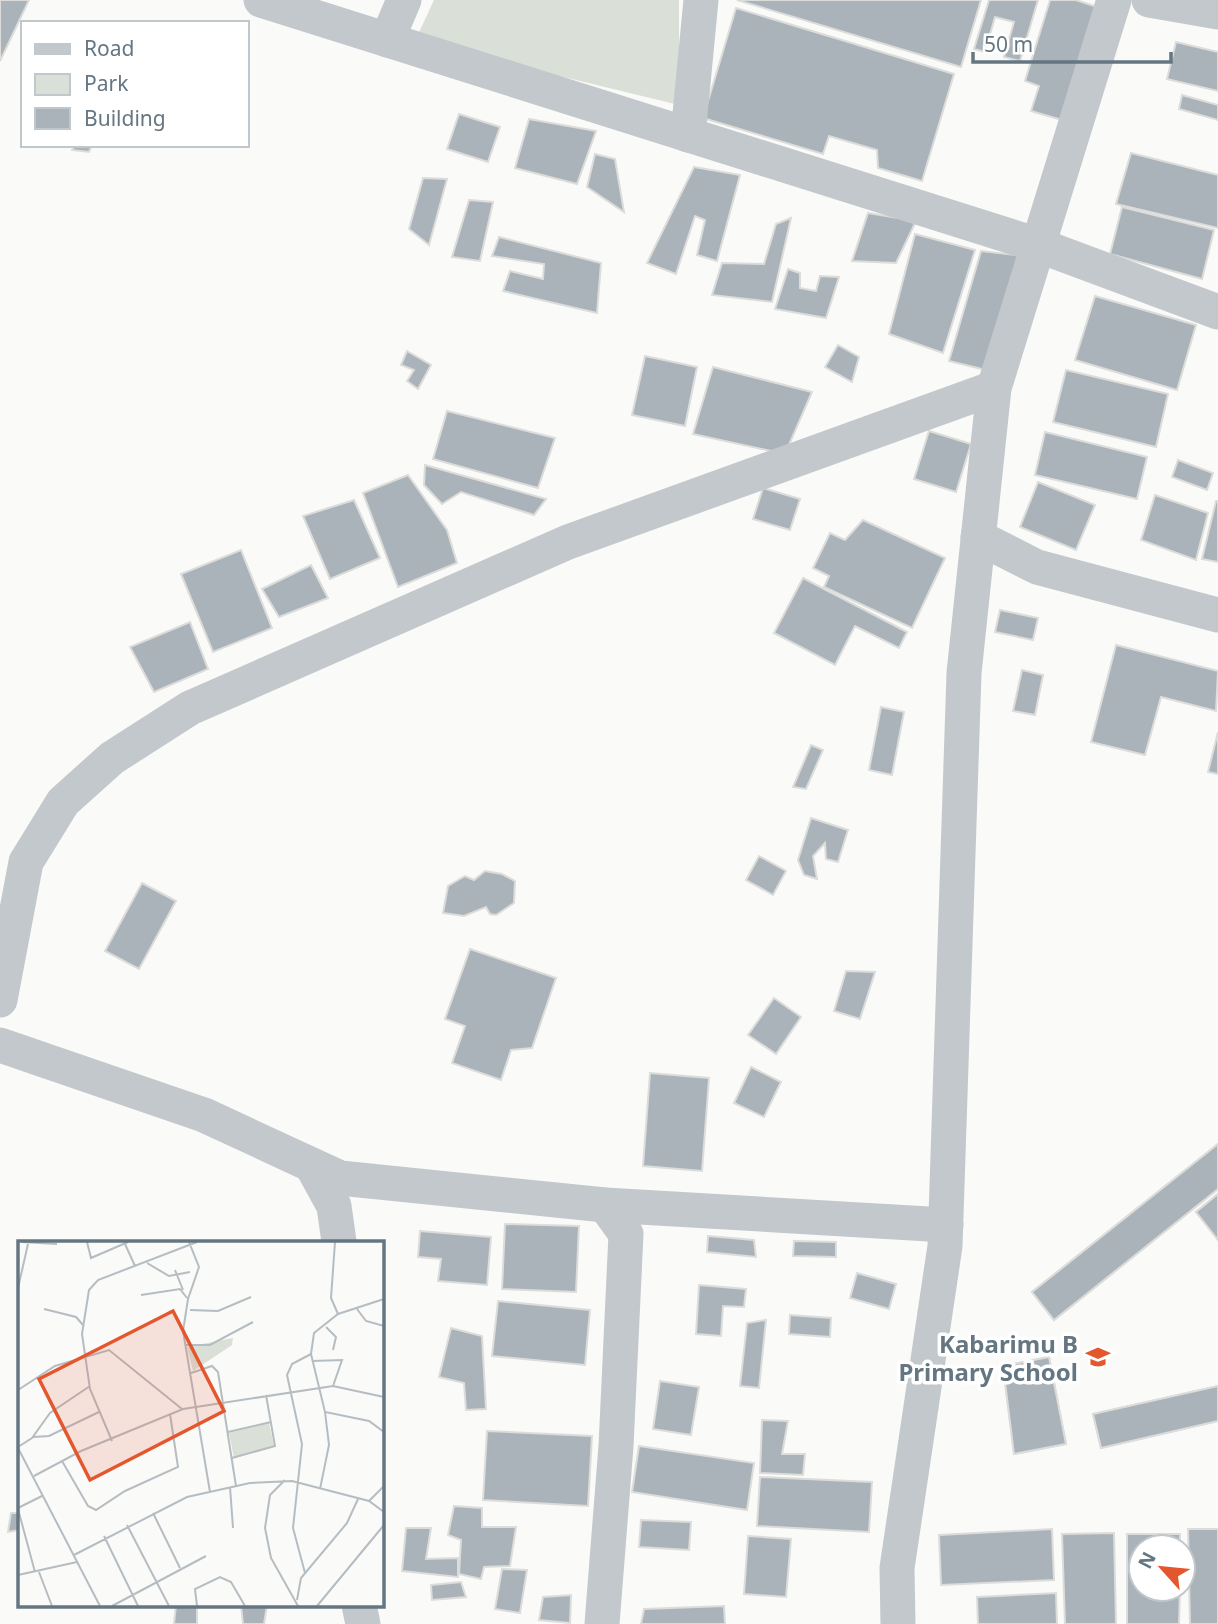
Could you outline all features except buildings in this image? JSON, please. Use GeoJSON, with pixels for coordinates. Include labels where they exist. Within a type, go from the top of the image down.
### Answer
{"type":"FeatureCollection","features":[{"type":"Feature","properties":{"kind":"street"},"geometry":{"type":"LineString","coordinates":[[261,0],[1038,245],[1218,312]]}},
{"type":"Feature","properties":{"kind":"street"},"geometry":{"type":"LineString","coordinates":[[387,40],[404,0]]}},
{"type":"Feature","properties":{"kind":"street"},"geometry":{"type":"LineString","coordinates":[[688,135],[701,0]]}},
{"type":"Feature","properties":{"kind":"street"},"geometry":{"type":"LineString","coordinates":[[898,1624],[897,1568],[946,1225],[964,673],[993,388],[1114,0]]}},
{"type":"Feature","properties":{"kind":"street"},"geometry":{"type":"LineString","coordinates":[[1149,0],[1218,12]]}},
{"type":"Feature","properties":{"kind":"street"},"geometry":{"type":"LineString","coordinates":[[0,999],[26,862],[63,802],[112,758],[190,708],[568,542],[993,388]]}},
{"type":"Feature","properties":{"kind":"street"},"geometry":{"type":"LineString","coordinates":[[978,537],[1037,567],[1218,615]]}},
{"type":"Feature","properties":{"kind":"street"},"geometry":{"type":"LineString","coordinates":[[0,1045],[204,1115],[340,1178],[606,1205],[946,1225]]}},
{"type":"Feature","properties":{"kind":"street"},"geometry":{"type":"LineString","coordinates":[[312,1166],[334,1206],[339,1241]]}},
{"type":"Feature","properties":{"kind":"street"},"geometry":{"type":"LineString","coordinates":[[602,1624],[616,1446],[626,1234],[606,1205]]}},
{"type":"Feature","properties":{"kind":"street"},"geometry":{"type":"LineString","coordinates":[[359,1606],[363,1624]]}},
{"type":"Feature","properties":{"kind":"green space"},"geometry":{"type":"Polygon","coordinates":[[[434,0],[679,0],[679,105],[415,41],[434,0]]]}},
{"type":"Feature","properties":{"kind":"place","name":"Kabarimu B Primary School"},"geometry":{"type":"Point","coordinates":[1098,1357]}}]}
